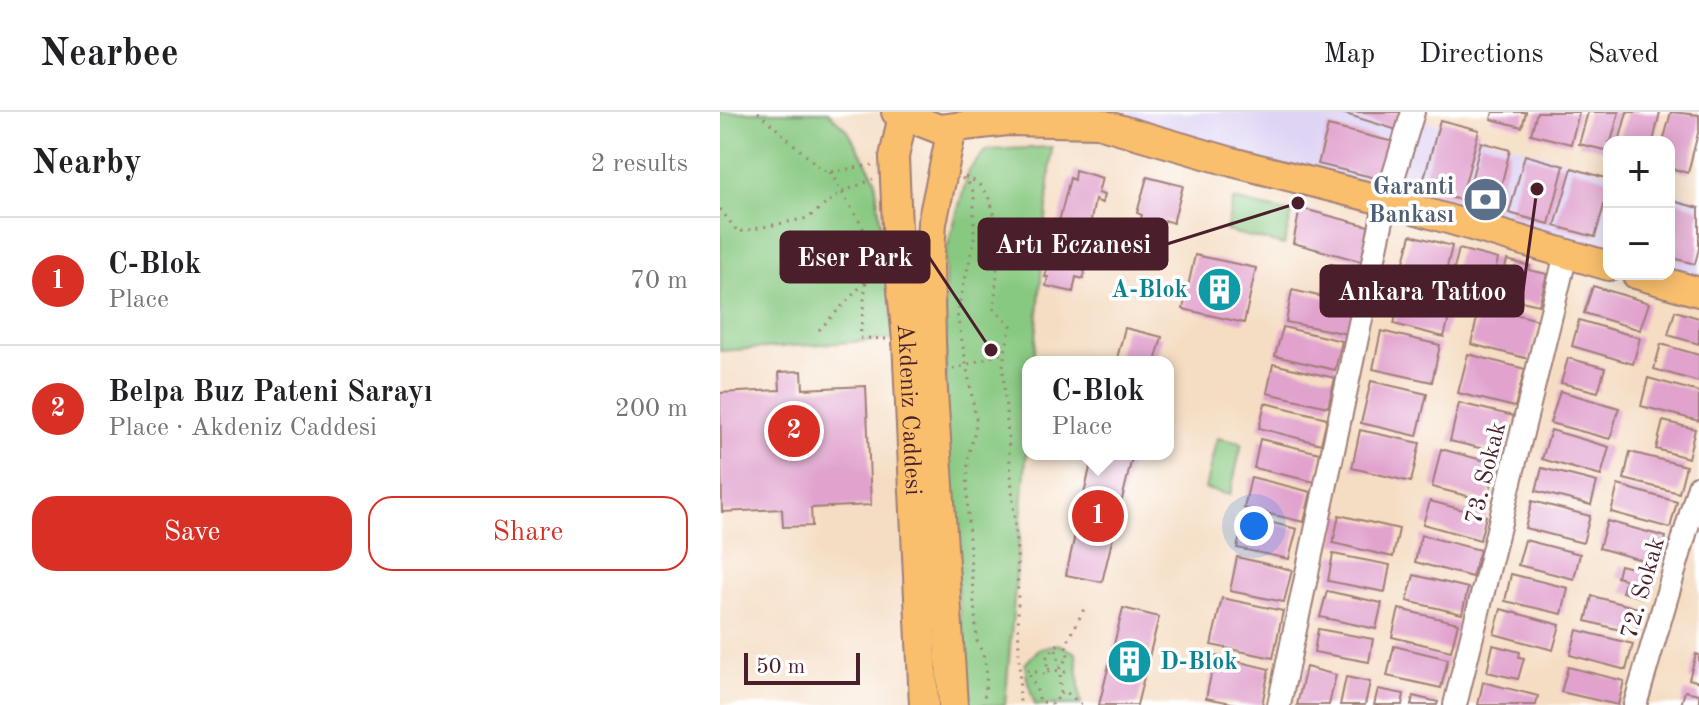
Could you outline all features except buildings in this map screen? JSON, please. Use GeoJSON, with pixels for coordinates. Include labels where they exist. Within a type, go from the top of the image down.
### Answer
{"type":"FeatureCollection","features":[{"type":"Feature","properties":{"kind":"main road"},"geometry":{"type":"LineString","coordinates":[[900,114],[939,129],[959,123],[1087,117],[1232,162],[1386,201],[1603,264]]}},
{"type":"Feature","properties":{"kind":"main road","name":"Akdeniz Caddesi"},"geometry":{"type":"LineString","coordinates":[[900,114],[894,157],[898,250],[907,340],[924,705]]}},
{"type":"Feature","properties":{"kind":"main road","name":"Akdeniz Caddesi"},"geometry":{"type":"LineString","coordinates":[[953,705],[932,376],[929,266],[932,223],[959,123]]}},
{"type":"Feature","properties":{"kind":"main road"},"geometry":{"type":"LineString","coordinates":[[1657,280],[1699,292]]}},
{"type":"Feature","properties":{"kind":"street"},"geometry":{"type":"LineString","coordinates":[[1279,705],[1386,201],[1413,112]]}},
{"type":"Feature","properties":{"kind":"street","name":"73. Sokak"},"geometry":{"type":"LineString","coordinates":[[1455,705],[1566,254]]}},
{"type":"Feature","properties":{"kind":"street","name":"72. Sokak"},"geometry":{"type":"LineString","coordinates":[[1635,705],[1699,486]]}},
{"type":"Feature","properties":{"kind":"path"},"geometry":{"type":"LineString","coordinates":[[758,112],[822,170],[830,172],[877,165]]}},
{"type":"Feature","properties":{"kind":"path"},"geometry":{"type":"LineString","coordinates":[[830,172],[865,231],[866,281],[860,338],[907,340]]}},
{"type":"Feature","properties":{"kind":"path"},"geometry":{"type":"LineString","coordinates":[[720,209],[738,232],[808,218],[840,193],[879,176]]}},
{"type":"Feature","properties":{"kind":"path"},"geometry":{"type":"LineString","coordinates":[[983,705],[988,670],[977,641],[967,507],[968,456],[976,435],[976,419],[957,313],[974,242],[974,193],[968,182],[958,176],[970,177],[987,193],[996,219],[994,309],[1011,325],[1009,342],[1003,353],[1017,554],[1020,705]]}},
{"type":"Feature","properties":{"kind":"path"},"geometry":{"type":"LineString","coordinates":[[819,330],[866,281]]}},
{"type":"Feature","properties":{"kind":"path"},"geometry":{"type":"LineString","coordinates":[[932,376],[1003,353]]}},
{"type":"Feature","properties":{"kind":"path"},"geometry":{"type":"LineString","coordinates":[[1060,670],[1068,656],[1066,645],[1084,609]]}},
{"type":"Feature","properties":{"kind":"path"},"geometry":{"type":"LineString","coordinates":[[1057,645],[1060,693],[1051,704],[1039,701],[1027,670],[1049,675],[1048,669],[1046,658],[1057,645]]}},
{"type":"Feature","properties":{"kind":"path"},"geometry":{"type":"LineString","coordinates":[[1048,669],[1070,673]]}},
{"type":"Feature","properties":{"kind":"path"},"geometry":{"type":"LineString","coordinates":[[1060,693],[1071,694],[1082,705]]}},
{"type":"Feature","properties":{"kind":"shaded area"},"geometry":{"type":"Polygon","coordinates":[[[1104,112],[1395,112],[1603,171],[1603,264],[1104,112]]]}},
{"type":"Feature","properties":{"kind":"shaded area"},"geometry":{"type":"Polygon","coordinates":[[[1675,193],[1699,200],[1699,292],[1675,278],[1675,193]]]}},
{"type":"Feature","properties":{"kind":"green space"},"geometry":{"type":"Polygon","coordinates":[[[720,112],[828,112],[848,131],[875,178],[895,339],[720,351],[720,112]]]}},
{"type":"Feature","properties":{"kind":"green space"},"geometry":{"type":"Polygon","coordinates":[[[1052,147],[1035,356],[1022,356],[1022,460],[1026,460],[1005,705],[967,705],[946,444],[945,256],[969,170],[986,150],[1052,147]]]}},
{"type":"Feature","properties":{"kind":"green space"},"geometry":{"type":"Polygon","coordinates":[[[1233,200],[1292,213],[1284,245],[1226,231],[1233,200]]]}},
{"type":"Feature","properties":{"kind":"green space"},"geometry":{"type":"Polygon","coordinates":[[[1217,438],[1242,443],[1230,495],[1205,489],[1217,438]]]}},
{"type":"Feature","properties":{"kind":"green space"},"geometry":{"type":"Polygon","coordinates":[[[1058,644],[1076,653],[1081,705],[1035,705],[1025,664],[1038,650],[1058,644]]]}},
{"type":"Feature","properties":{"kind":"place","name":"Ankara Tattoo"},"geometry":{"type":"Point","coordinates":[1537,189]}},
{"type":"Feature","properties":{"kind":"place","name":"Garanti Bankası"},"geometry":{"type":"Point","coordinates":[1485,200]}},
{"type":"Feature","properties":{"kind":"place","name":"Artı Eczanesi"},"geometry":{"type":"Point","coordinates":[1298,203]}},
{"type":"Feature","properties":{"kind":"place","name":"A-Blok"},"geometry":{"type":"Point","coordinates":[1219,289]}},
{"type":"Feature","properties":{"kind":"place","name":"Eser Park"},"geometry":{"type":"Point","coordinates":[991,350]}},
{"type":"Feature","properties":{"kind":"place","name":"Belpa Buz Pateni Sarayı"},"geometry":{"type":"Point","coordinates":[794,431]}},
{"type":"Feature","properties":{"kind":"place","name":"C-Blok"},"geometry":{"type":"Point","coordinates":[1098,516]}},
{"type":"Feature","properties":{"kind":"place","name":"D-Blok"},"geometry":{"type":"Point","coordinates":[1129,661]}}]}
